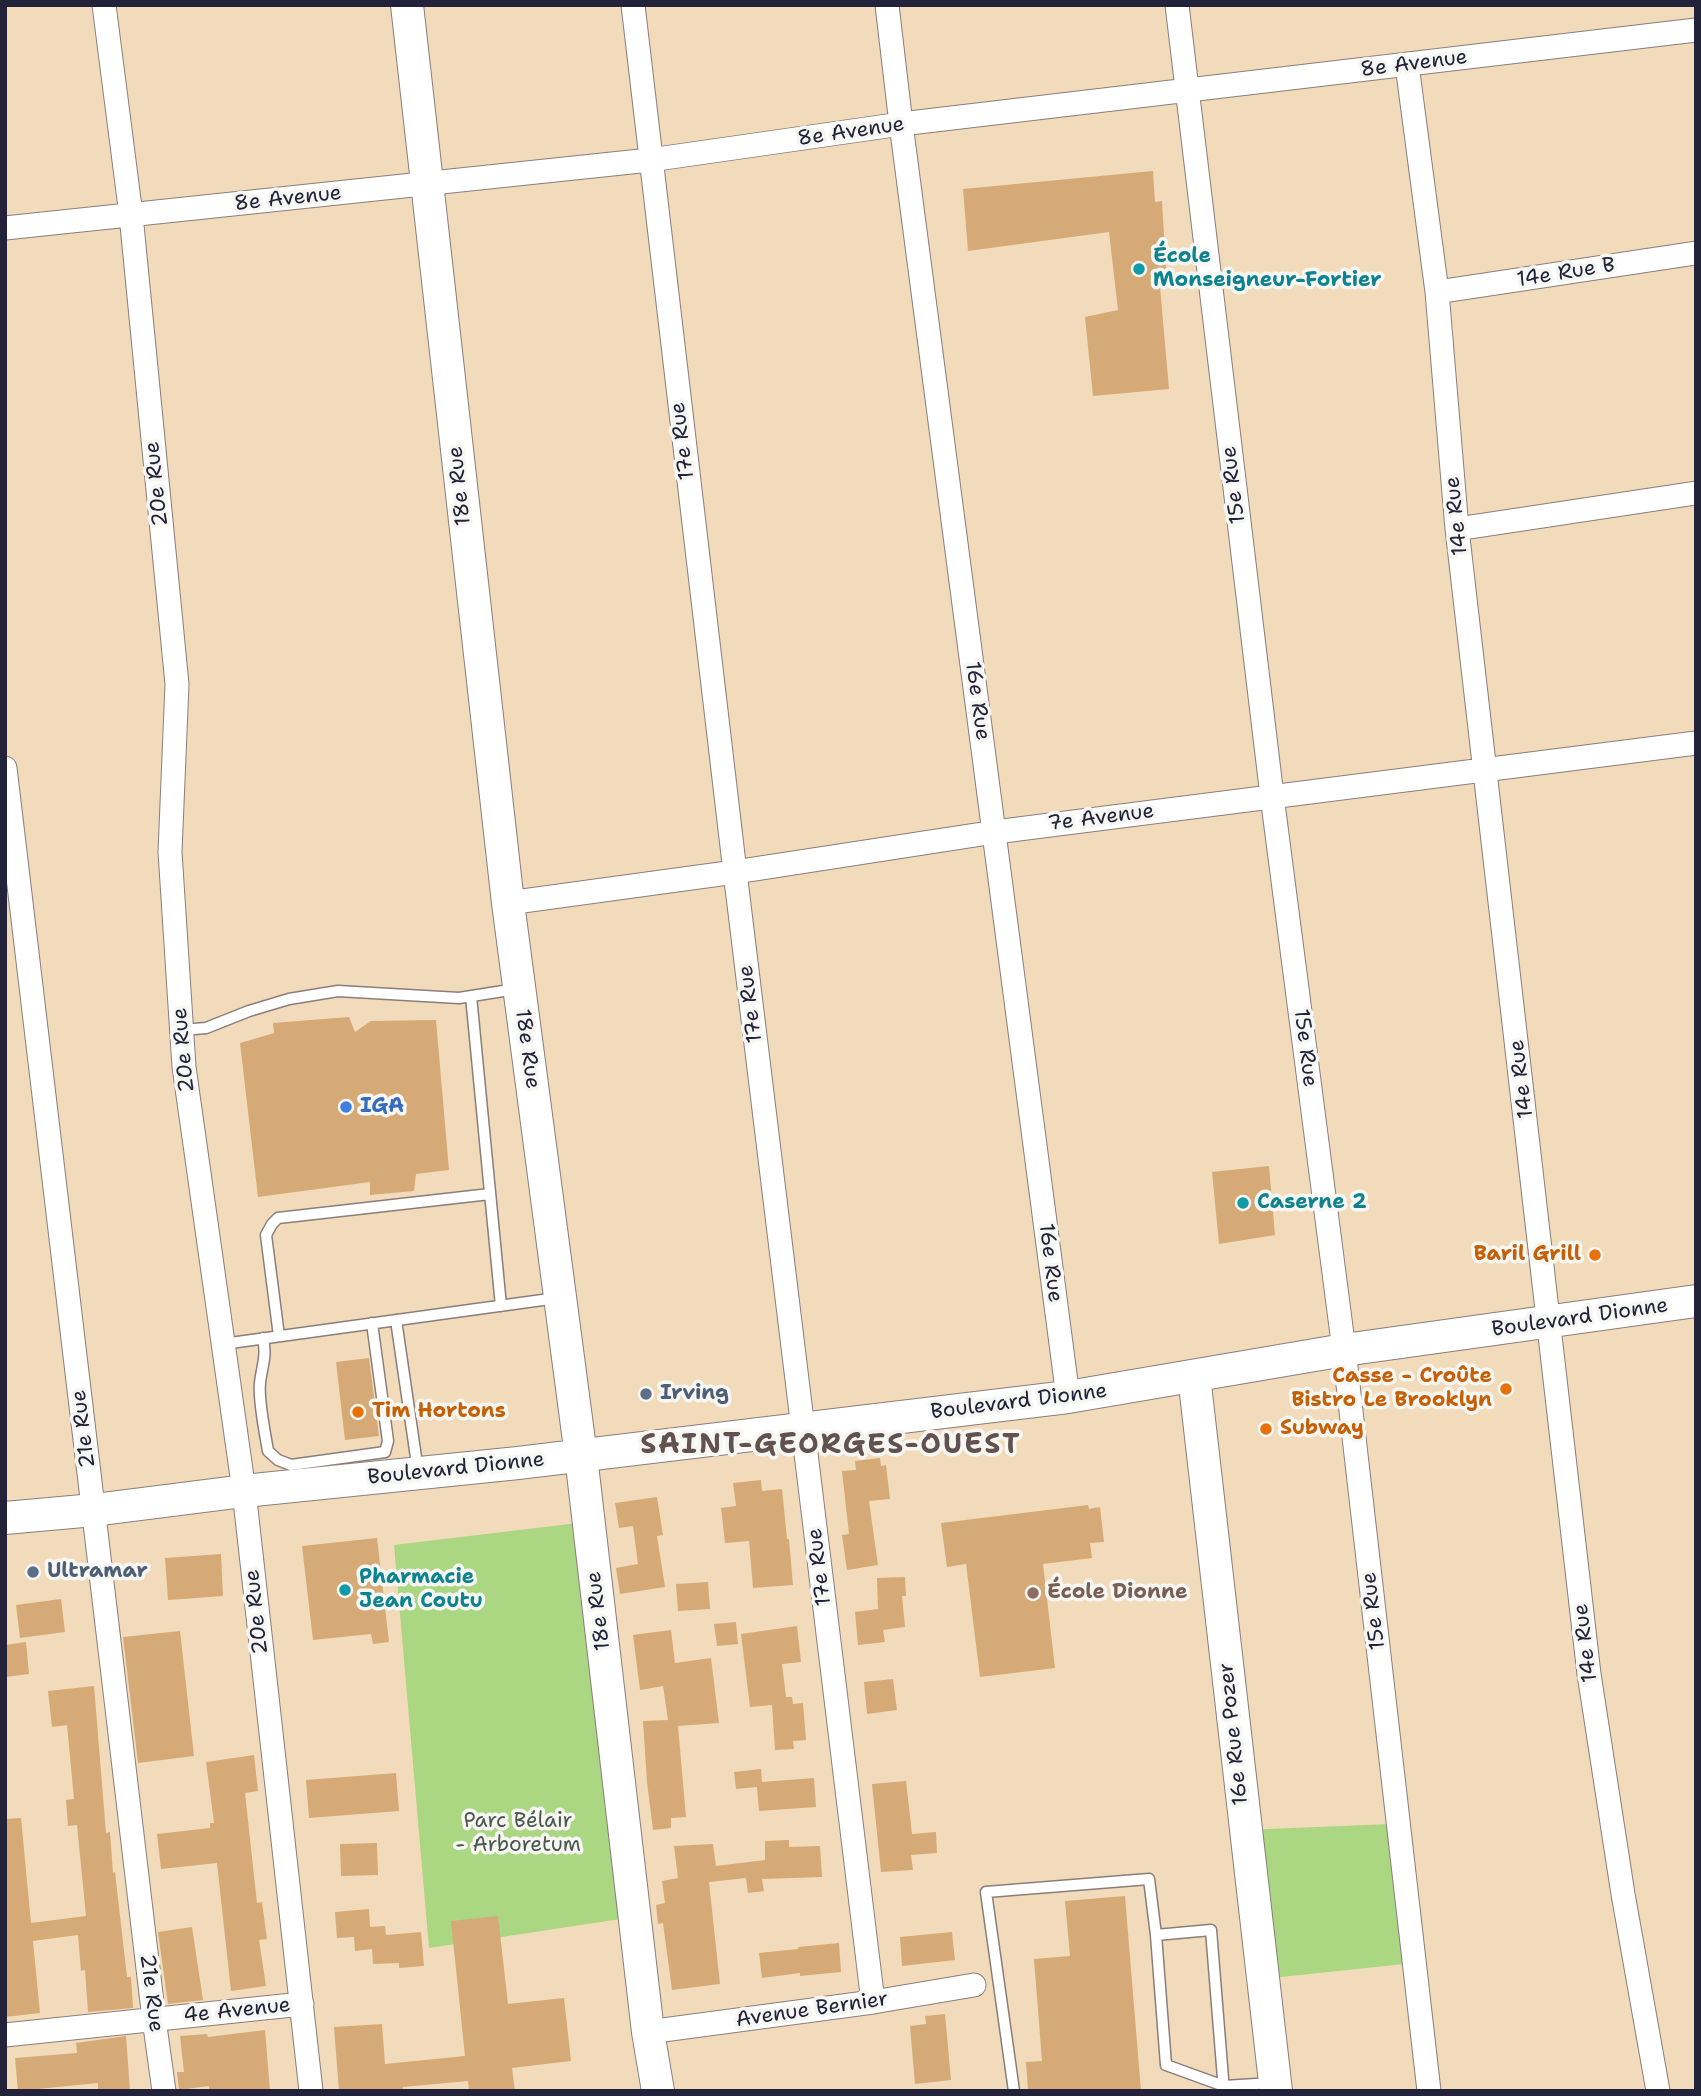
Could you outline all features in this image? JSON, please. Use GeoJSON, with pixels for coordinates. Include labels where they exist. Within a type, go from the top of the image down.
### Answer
{"type":"FeatureCollection","features":[{"type":"Feature","properties":{"kind":"main road","name":"18e Rue"},"geometry":{"type":"LineString","coordinates":[[407,5],[508,903],[581,1456],[648,2032],[658,2091]]}},
{"type":"Feature","properties":{"kind":"main road","name":"Boulevard Dionne"},"geometry":{"type":"LineString","coordinates":[[5,1518],[581,1456],[1068,1397],[1344,1350],[1696,1301]]}},
{"type":"Feature","properties":{"kind":"main road","name":"16e Rue Pozer"},"geometry":{"type":"LineString","coordinates":[[1194,1376],[1275,2087]]}},
{"type":"Feature","properties":{"kind":"street","name":"20e Rue"},"geometry":{"type":"LineString","coordinates":[[104,5],[131,215],[177,684],[170,852],[184,1067],[244,1491],[311,2091]]}},
{"type":"Feature","properties":{"kind":"street","name":"17e Rue"},"geometry":{"type":"LineString","coordinates":[[633,5],[735,872],[873,2002]]}},
{"type":"Feature","properties":{"kind":"street","name":"16e Rue"},"geometry":{"type":"LineString","coordinates":[[887,5],[1068,1397]]}},
{"type":"Feature","properties":{"kind":"street","name":"15e Rue"},"geometry":{"type":"LineString","coordinates":[[1177,5],[1272,796],[1344,1350],[1429,2091]]}},
{"type":"Feature","properties":{"kind":"street","name":"8e Avenue"},"geometry":{"type":"LineString","coordinates":[[5,228],[650,160],[901,124],[1696,30]]}},
{"type":"Feature","properties":{"kind":"street","name":"14e Rue"},"geometry":{"type":"LineString","coordinates":[[1407,65],[1437,292],[1457,529],[1589,1674],[1621,1881],[1658,2091]]}},
{"type":"Feature","properties":{"kind":"street","name":"14e Rue B"},"geometry":{"type":"LineString","coordinates":[[1437,292],[1696,253]]}},
{"type":"Feature","properties":{"kind":"street"},"geometry":{"type":"LineString","coordinates":[[1457,529],[1696,494]]}},
{"type":"Feature","properties":{"kind":"street","name":"7e Avenue"},"geometry":{"type":"LineString","coordinates":[[508,903],[995,832],[1696,743]]}},
{"type":"Feature","properties":{"kind":"street","name":"21e Rue"},"geometry":{"type":"LineString","coordinates":[[5,768],[164,2091]]}},
{"type":"Feature","properties":{"kind":"street","name":"Avenue Bernier"},"geometry":{"type":"LineString","coordinates":[[648,2032],[873,2002],[974,1985]]}},
{"type":"Feature","properties":{"kind":"street","name":"4e Avenue"},"geometry":{"type":"LineString","coordinates":[[5,2035],[302,2004]]}},
{"type":"Feature","properties":{"kind":"lane"},"geometry":{"type":"LineString","coordinates":[[182,1030],[206,1028],[276,1003],[338,991],[439,998],[519,989]]}},
{"type":"Feature","properties":{"kind":"lane"},"geometry":{"type":"LineString","coordinates":[[471,996],[500,1306]]}},
{"type":"Feature","properties":{"kind":"lane"},"geometry":{"type":"LineString","coordinates":[[279,1336],[266,1235],[278,1219],[490,1194]]}},
{"type":"Feature","properties":{"kind":"lane"},"geometry":{"type":"LineString","coordinates":[[223,1344],[560,1298]]}},
{"type":"Feature","properties":{"kind":"lane"},"geometry":{"type":"LineString","coordinates":[[396,1320],[418,1473]]}},
{"type":"Feature","properties":{"kind":"lane"},"geometry":{"type":"LineString","coordinates":[[263,1338],[266,1351],[259,1384],[268,1451],[278,1460],[291,1465],[385,1452],[388,1441],[372,1323]]}},
{"type":"Feature","properties":{"kind":"lane"},"geometry":{"type":"LineString","coordinates":[[1014,2091],[986,1892],[1149,1879],[1166,2066],[1224,2088],[1275,2087]]}},
{"type":"Feature","properties":{"kind":"lane"},"geometry":{"type":"LineString","coordinates":[[1156,1935],[1211,1930],[1224,2088]]}},
{"type":"Feature","properties":{"kind":"green space","name":"Parc Bélair - Arboretum"},"geometry":{"type":"Polygon","coordinates":[[[578,1523],[627,1918],[429,1948],[394,1545],[578,1523]]]}},
{"type":"Feature","properties":{"kind":"green space"},"geometry":{"type":"Polygon","coordinates":[[[1391,1824],[1404,1964],[1262,1979],[1243,1830],[1391,1824]]]}},
{"type":"Feature","properties":{"kind":"building","name":"École Monseigneur-Fortier"},"geometry":{"type":"Polygon","coordinates":[[[1153,171],[1155,202],[1162,201],[1167,286],[1160,287],[1169,389],[1093,396],[1085,317],[1118,310],[1109,232],[968,251],[963,189],[1153,171]]]}},
{"type":"Feature","properties":{"kind":"building","name":"IGA"},"geometry":{"type":"Polygon","coordinates":[[[349,1017],[355,1032],[371,1021],[436,1020],[449,1170],[416,1174],[414,1191],[370,1195],[370,1182],[258,1197],[240,1043],[274,1033],[273,1023],[349,1017]]]}},
{"type":"Feature","properties":{"kind":"building","name":"Caserne 2"},"geometry":{"type":"Polygon","coordinates":[[[1269,1166],[1275,1235],[1219,1244],[1212,1172],[1269,1166]]]}},
{"type":"Feature","properties":{"kind":"building"},"geometry":{"type":"Polygon","coordinates":[[[369,1358],[379,1436],[345,1440],[336,1362],[369,1358]]]}},
{"type":"Feature","properties":{"kind":"building"},"geometry":{"type":"Polygon","coordinates":[[[880,1458],[881,1466],[886,1465],[890,1499],[869,1501],[878,1565],[847,1570],[842,1535],[849,1534],[842,1471],[856,1470],[855,1461],[880,1458]]]}},
{"type":"Feature","properties":{"kind":"building"},"geometry":{"type":"Polygon","coordinates":[[[761,1480],[762,1491],[782,1489],[793,1585],[753,1588],[749,1541],[725,1543],[721,1508],[736,1506],[733,1483],[761,1480]]]}},
{"type":"Feature","properties":{"kind":"building"},"geometry":{"type":"Polygon","coordinates":[[[657,1497],[663,1535],[657,1536],[665,1587],[620,1594],[616,1568],[638,1564],[633,1526],[619,1528],[615,1503],[657,1497]]]}},
{"type":"Feature","properties":{"kind":"building","name":"École Dionne"},"geometry":{"type":"Polygon","coordinates":[[[1088,1505],[1089,1509],[1100,1507],[1104,1542],[1090,1543],[1092,1558],[1043,1564],[1055,1668],[980,1677],[966,1564],[947,1567],[941,1523],[1088,1505]]]}},
{"type":"Feature","properties":{"kind":"building","name":"Pharmacie Jean Coutu"},"geometry":{"type":"Polygon","coordinates":[[[377,1538],[389,1642],[373,1644],[371,1634],[313,1640],[302,1546],[377,1538]]]}},
{"type":"Feature","properties":{"kind":"building"},"geometry":{"type":"Polygon","coordinates":[[[221,1554],[223,1596],[168,1600],[165,1558],[221,1554]]]}},
{"type":"Feature","properties":{"kind":"building"},"geometry":{"type":"Polygon","coordinates":[[[905,1577],[906,1596],[902,1596],[905,1627],[883,1630],[885,1642],[858,1645],[855,1612],[878,1609],[877,1578],[905,1577]]]}},
{"type":"Feature","properties":{"kind":"building"},"geometry":{"type":"Polygon","coordinates":[[[708,1582],[710,1609],[678,1611],[676,1584],[708,1582]]]}},
{"type":"Feature","properties":{"kind":"building"},"geometry":{"type":"Polygon","coordinates":[[[61,1599],[65,1632],[20,1638],[16,1605],[61,1599]]]}},
{"type":"Feature","properties":{"kind":"building"},"geometry":{"type":"Polygon","coordinates":[[[736,1622],[738,1644],[717,1646],[714,1624],[736,1622]]]}},
{"type":"Feature","properties":{"kind":"building"},"geometry":{"type":"Polygon","coordinates":[[[797,1626],[801,1662],[782,1664],[786,1697],[792,1697],[793,1704],[803,1703],[806,1740],[793,1741],[794,1749],[775,1750],[772,1705],[750,1707],[741,1634],[797,1626]]]}},
{"type":"Feature","properties":{"kind":"building"},"geometry":{"type":"Polygon","coordinates":[[[671,1630],[675,1663],[711,1658],[719,1723],[678,1726],[686,1817],[671,1818],[671,1828],[653,1830],[643,1721],[668,1720],[663,1686],[640,1690],[633,1635],[671,1630]]]}},
{"type":"Feature","properties":{"kind":"building"},"geometry":{"type":"Polygon","coordinates":[[[180,1631],[194,1756],[138,1763],[123,1637],[180,1631]]]}},
{"type":"Feature","properties":{"kind":"building"},"geometry":{"type":"Polygon","coordinates":[[[26,1642],[29,1674],[5,1677],[5,1645],[26,1642]]]}},
{"type":"Feature","properties":{"kind":"building"},"geometry":{"type":"Polygon","coordinates":[[[893,1679],[897,1710],[867,1714],[864,1682],[893,1679]]]}},
{"type":"Feature","properties":{"kind":"building"},"geometry":{"type":"Polygon","coordinates":[[[94,1686],[106,1833],[110,1832],[113,1873],[115,1872],[127,1977],[131,1977],[133,2008],[88,2012],[85,1970],[81,1971],[78,1935],[33,1941],[40,2013],[5,2017],[5,1819],[21,1818],[31,1923],[86,1916],[77,1825],[68,1826],[66,1800],[74,1799],[67,1725],[52,1727],[48,1691],[94,1686]]]}},
{"type":"Feature","properties":{"kind":"building"},"geometry":{"type":"Polygon","coordinates":[[[254,1755],[258,1791],[245,1793],[257,1903],[262,1902],[267,1939],[259,1940],[266,1986],[231,1991],[217,1863],[161,1869],[157,1834],[210,1828],[210,1823],[214,1823],[206,1762],[254,1755]]]}},
{"type":"Feature","properties":{"kind":"building"},"geometry":{"type":"Polygon","coordinates":[[[761,1769],[762,1782],[814,1778],[816,1807],[759,1811],[757,1787],[736,1789],[734,1772],[761,1769]]]}},
{"type":"Feature","properties":{"kind":"building"},"geometry":{"type":"Polygon","coordinates":[[[396,1773],[399,1811],[309,1818],[306,1780],[396,1773]]]}},
{"type":"Feature","properties":{"kind":"building"},"geometry":{"type":"Polygon","coordinates":[[[906,1781],[912,1834],[936,1832],[937,1853],[911,1855],[913,1870],[881,1872],[872,1784],[906,1781]]]}},
{"type":"Feature","properties":{"kind":"building"},"geometry":{"type":"Polygon","coordinates":[[[789,1840],[789,1847],[820,1846],[822,1877],[762,1879],[764,1891],[748,1893],[746,1878],[709,1882],[720,1984],[672,1990],[663,1923],[658,1924],[656,1905],[665,1903],[662,1881],[678,1878],[674,1846],[713,1844],[716,1866],[765,1860],[765,1841],[789,1840]]]}},
{"type":"Feature","properties":{"kind":"building"},"geometry":{"type":"Polygon","coordinates":[[[377,1843],[378,1875],[341,1876],[340,1844],[377,1843]]]}},
{"type":"Feature","properties":{"kind":"building"},"geometry":{"type":"Polygon","coordinates":[[[1125,1896],[1141,2091],[1028,2091],[1026,2062],[1042,2061],[1034,1959],[1070,1956],[1065,1901],[1125,1896]]]}},
{"type":"Feature","properties":{"kind":"building"},"geometry":{"type":"Polygon","coordinates":[[[369,1909],[370,1927],[385,1926],[386,1935],[421,1932],[424,1966],[399,1968],[399,1963],[373,1964],[372,1949],[355,1951],[354,1937],[337,1938],[335,1912],[369,1909]]]}},
{"type":"Feature","properties":{"kind":"building"},"geometry":{"type":"Polygon","coordinates":[[[498,1916],[508,2004],[564,1998],[571,2061],[512,2068],[515,2091],[469,2091],[468,2081],[403,2087],[403,2091],[339,2091],[334,2027],[382,2024],[385,2064],[465,2056],[451,1921],[498,1916]]]}},
{"type":"Feature","properties":{"kind":"building"},"geometry":{"type":"Polygon","coordinates":[[[192,1927],[203,2000],[168,2004],[158,1932],[192,1927]]]}},
{"type":"Feature","properties":{"kind":"building"},"geometry":{"type":"Polygon","coordinates":[[[952,1932],[955,1960],[902,1966],[900,1937],[952,1932]]]}},
{"type":"Feature","properties":{"kind":"building"},"geometry":{"type":"Polygon","coordinates":[[[839,1943],[841,1972],[800,1976],[800,1973],[762,1978],[759,1953],[839,1943]]]}},
{"type":"Feature","properties":{"kind":"building"},"geometry":{"type":"Polygon","coordinates":[[[945,2014],[951,2080],[915,2084],[910,2026],[926,2024],[925,2016],[945,2014]]]}},
{"type":"Feature","properties":{"kind":"building"},"geometry":{"type":"Polygon","coordinates":[[[265,2030],[270,2091],[209,2091],[209,2086],[179,2090],[177,2072],[184,2072],[180,2036],[207,2034],[208,2037],[265,2030]]]}},
{"type":"Feature","properties":{"kind":"building"},"geometry":{"type":"Polygon","coordinates":[[[126,2036],[130,2091],[98,2091],[98,2083],[18,2091],[15,2058],[77,2053],[76,2043],[126,2036]]]}},
{"type":"Feature","properties":{"kind":"place","name":"École Monseigneur-Fortier"},"geometry":{"type":"Point","coordinates":[1139,269]}},
{"type":"Feature","properties":{"kind":"place","name":"IGA"},"geometry":{"type":"Point","coordinates":[346,1107]}},
{"type":"Feature","properties":{"kind":"place","name":"Caserne 2"},"geometry":{"type":"Point","coordinates":[1243,1203]}},
{"type":"Feature","properties":{"kind":"place","name":"Baril Grill"},"geometry":{"type":"Point","coordinates":[1595,1255]}},
{"type":"Feature","properties":{"kind":"place","name":"Casse - Croûte Bistro Le Brooklyn"},"geometry":{"type":"Point","coordinates":[1506,1389]}},
{"type":"Feature","properties":{"kind":"place","name":"Irving"},"geometry":{"type":"Point","coordinates":[646,1394]}},
{"type":"Feature","properties":{"kind":"place","name":"Tim Hortons"},"geometry":{"type":"Point","coordinates":[358,1412]}},
{"type":"Feature","properties":{"kind":"place","name":"Subway"},"geometry":{"type":"Point","coordinates":[1266,1429]}},
{"type":"Feature","properties":{"kind":"place","name":"Ultramar"},"geometry":{"type":"Point","coordinates":[33,1572]}},
{"type":"Feature","properties":{"kind":"place","name":"Pharmacie Jean Coutu"},"geometry":{"type":"Point","coordinates":[345,1590]}},
{"type":"Feature","properties":{"kind":"place","name":"École Dionne"},"geometry":{"type":"Point","coordinates":[1033,1593]}},
{"type":"Feature","properties":{"kind":"district","name":"SAINT-GEORGES-OUEST"},"geometry":{"type":"Point","coordinates":[831,1446]}}]}
